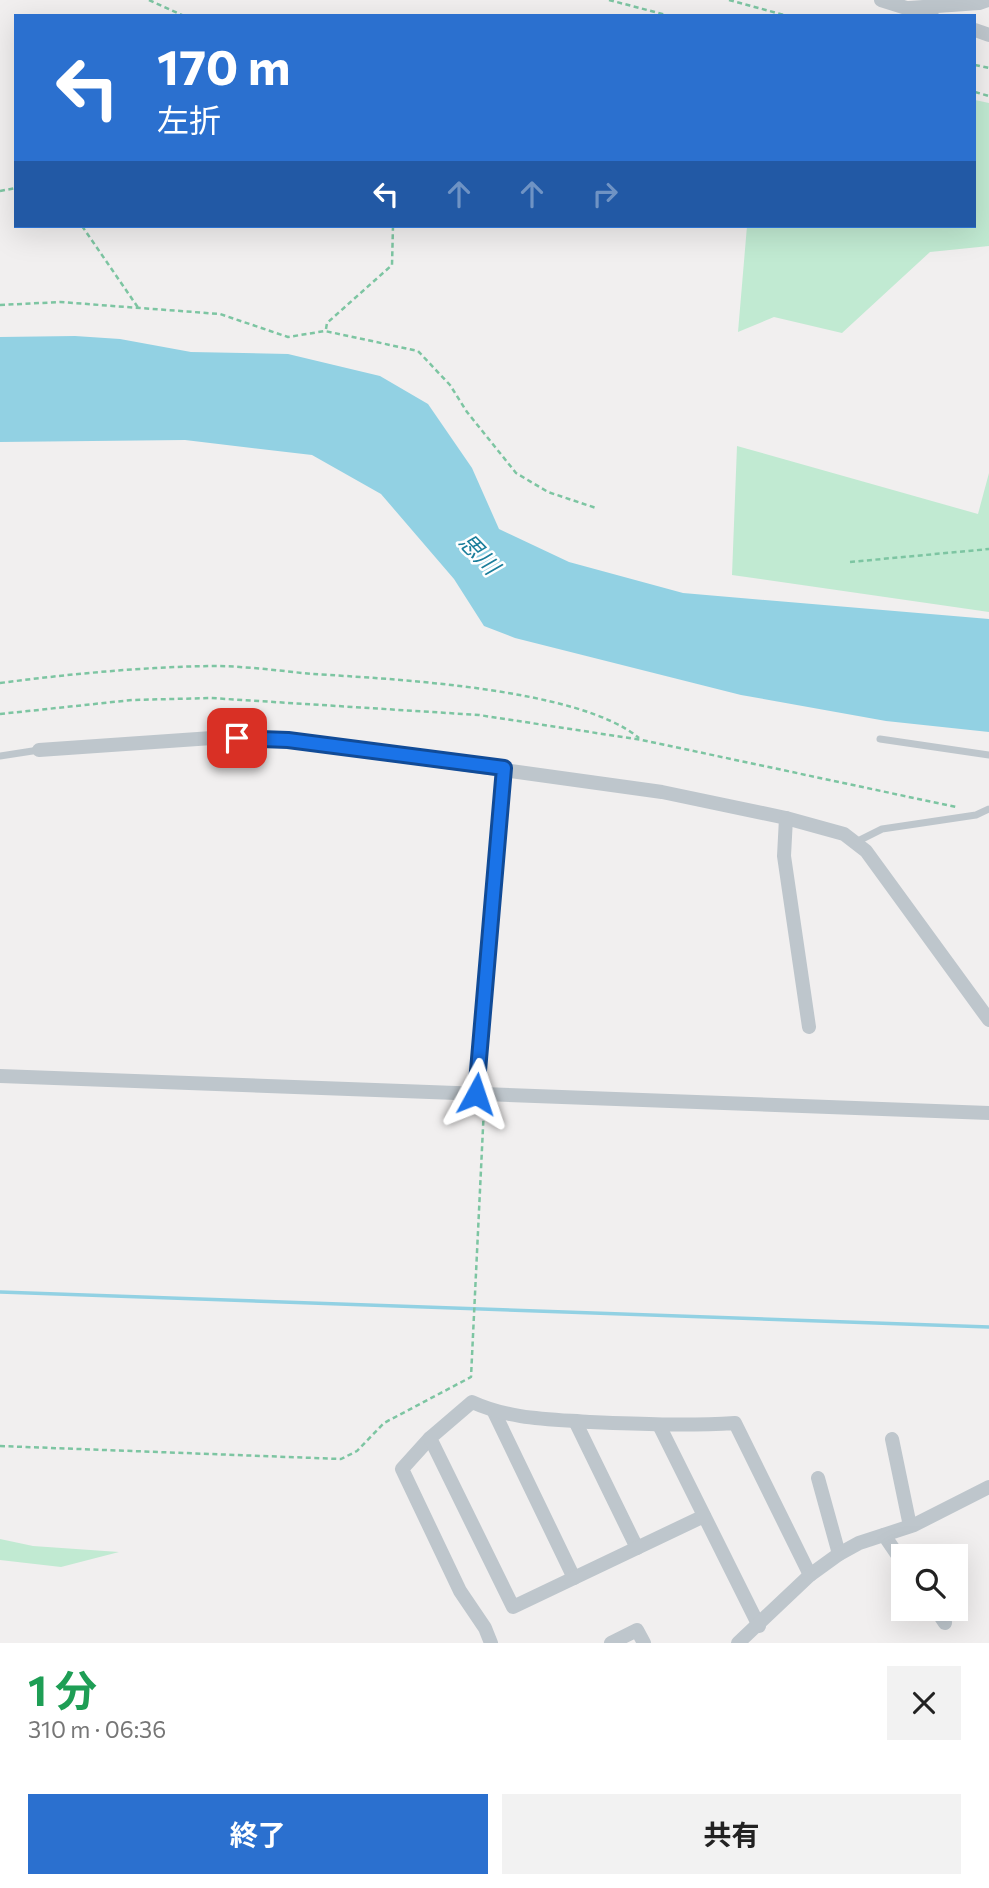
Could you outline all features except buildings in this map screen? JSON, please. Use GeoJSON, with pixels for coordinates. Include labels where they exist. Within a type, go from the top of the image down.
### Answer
{"type":"FeatureCollection","features":[{"type":"Feature","properties":{"kind":"street"},"geometry":{"type":"LineString","coordinates":[[880,0],[926,14]]}},
{"type":"Feature","properties":{"kind":"street"},"geometry":{"type":"LineString","coordinates":[[909,8],[979,4],[988,0]]}},
{"type":"Feature","properties":{"kind":"street"},"geometry":{"type":"LineString","coordinates":[[39,750],[212,738],[288,740],[662,792],[786,818],[844,834],[858,841],[989,1020]]}},
{"type":"Feature","properties":{"kind":"street"},"geometry":{"type":"LineString","coordinates":[[480,1094],[504,768]]}},
{"type":"Feature","properties":{"kind":"street"},"geometry":{"type":"LineString","coordinates":[[786,818],[784,856],[809,1027]]}},
{"type":"Feature","properties":{"kind":"street"},"geometry":{"type":"LineString","coordinates":[[0,1076],[989,1113]]}},
{"type":"Feature","properties":{"kind":"street"},"geometry":{"type":"LineString","coordinates":[[491,1643],[485,1628],[460,1591],[402,1469],[430,1438],[472,1402],[494,1412],[575,1421],[659,1425],[735,1423],[810,1574]]}},
{"type":"Feature","properties":{"kind":"street"},"geometry":{"type":"LineString","coordinates":[[494,1412],[574,1578]]}},
{"type":"Feature","properties":{"kind":"street"},"geometry":{"type":"LineString","coordinates":[[575,1421],[638,1548]]}},
{"type":"Feature","properties":{"kind":"street"},"geometry":{"type":"LineString","coordinates":[[659,1425],[759,1626]]}},
{"type":"Feature","properties":{"kind":"street"},"geometry":{"type":"LineString","coordinates":[[430,1438],[513,1607],[704,1517]]}},
{"type":"Feature","properties":{"kind":"street"},"geometry":{"type":"LineString","coordinates":[[892,1439],[910,1526]]}},
{"type":"Feature","properties":{"kind":"street"},"geometry":{"type":"LineString","coordinates":[[818,1478],[839,1554]]}},
{"type":"Feature","properties":{"kind":"street"},"geometry":{"type":"LineString","coordinates":[[738,1643],[759,1626],[810,1574],[839,1554],[910,1526],[989,1487]]}},
{"type":"Feature","properties":{"kind":"street"},"geometry":{"type":"LineString","coordinates":[[884,1535],[891,1545]]}},
{"type":"Feature","properties":{"kind":"street"},"geometry":{"type":"LineString","coordinates":[[611,1643],[637,1630],[644,1643]]}},
{"type":"Feature","properties":{"kind":"lane"},"geometry":{"type":"LineString","coordinates":[[880,739],[989,755]]}},
{"type":"Feature","properties":{"kind":"lane"},"geometry":{"type":"LineString","coordinates":[[0,756],[39,750]]}},
{"type":"Feature","properties":{"kind":"lane"},"geometry":{"type":"LineString","coordinates":[[858,841],[876,831],[976,815],[989,809]]}},
{"type":"Feature","properties":{"kind":"lane"},"geometry":{"type":"LineString","coordinates":[[980,812],[989,814]]}},
{"type":"Feature","properties":{"kind":"path"},"geometry":{"type":"LineString","coordinates":[[149,0],[180,14]]}},
{"type":"Feature","properties":{"kind":"path"},"geometry":{"type":"LineString","coordinates":[[610,0],[662,14]]}},
{"type":"Feature","properties":{"kind":"path"},"geometry":{"type":"LineString","coordinates":[[729,0],[781,14]]}},
{"type":"Feature","properties":{"kind":"path"},"geometry":{"type":"LineString","coordinates":[[83,228],[139,309]]}},
{"type":"Feature","properties":{"kind":"path"},"geometry":{"type":"LineString","coordinates":[[326,331],[327,323],[392,265],[393,228]]}},
{"type":"Feature","properties":{"kind":"path"},"geometry":{"type":"LineString","coordinates":[[0,305],[60,302],[220,314],[288,337],[326,331],[418,351],[450,385],[467,412],[516,473],[548,492],[596,508]]}},
{"type":"Feature","properties":{"kind":"path"},"geometry":{"type":"LineString","coordinates":[[850,562],[989,550]]}},
{"type":"Feature","properties":{"kind":"path"},"geometry":{"type":"LineString","coordinates":[[0,683],[80,672],[214,666],[393,680],[538,699],[583,712],[633,733],[642,740]]}},
{"type":"Feature","properties":{"kind":"path"},"geometry":{"type":"LineString","coordinates":[[0,714],[119,701],[211,698],[479,715],[642,740],[980,812]]}},
{"type":"Feature","properties":{"kind":"path"},"geometry":{"type":"LineString","coordinates":[[0,1446],[341,1459],[356,1451],[384,1423],[471,1377],[480,1094]]}},
{"type":"Feature","properties":{"kind":"green space"},"geometry":{"type":"Polygon","coordinates":[[[976,100],[989,103],[989,246],[930,252],[842,333],[774,317],[738,332],[747,228],[976,228],[976,100]]]}},
{"type":"Feature","properties":{"kind":"green space"},"geometry":{"type":"Polygon","coordinates":[[[737,446],[978,514],[989,473],[989,612],[732,575],[737,446]]]}},
{"type":"Feature","properties":{"kind":"green space"},"geometry":{"type":"Polygon","coordinates":[[[0,1539],[33,1546],[119,1552],[61,1567],[0,1560],[0,1539]]]}},
{"type":"Feature","properties":{"kind":"water","name":"思川"},"geometry":{"type":"Polygon","coordinates":[[[75,336],[120,339],[191,352],[288,354],[380,376],[428,404],[472,468],[499,529],[569,562],[683,593],[989,619],[989,732],[886,721],[741,695],[515,638],[484,626],[454,579],[381,494],[312,455],[185,440],[0,442],[0,337],[75,336]]]}},
{"type":"Feature","properties":{"kind":"waterway"},"geometry":{"type":"LineString","coordinates":[[0,1292],[989,1327]]}},
{"type":"Feature","properties":{"kind":"route"},"geometry":{"type":"LineString","coordinates":[[237,738],[288,740],[504,768],[476,1094]]}}]}
